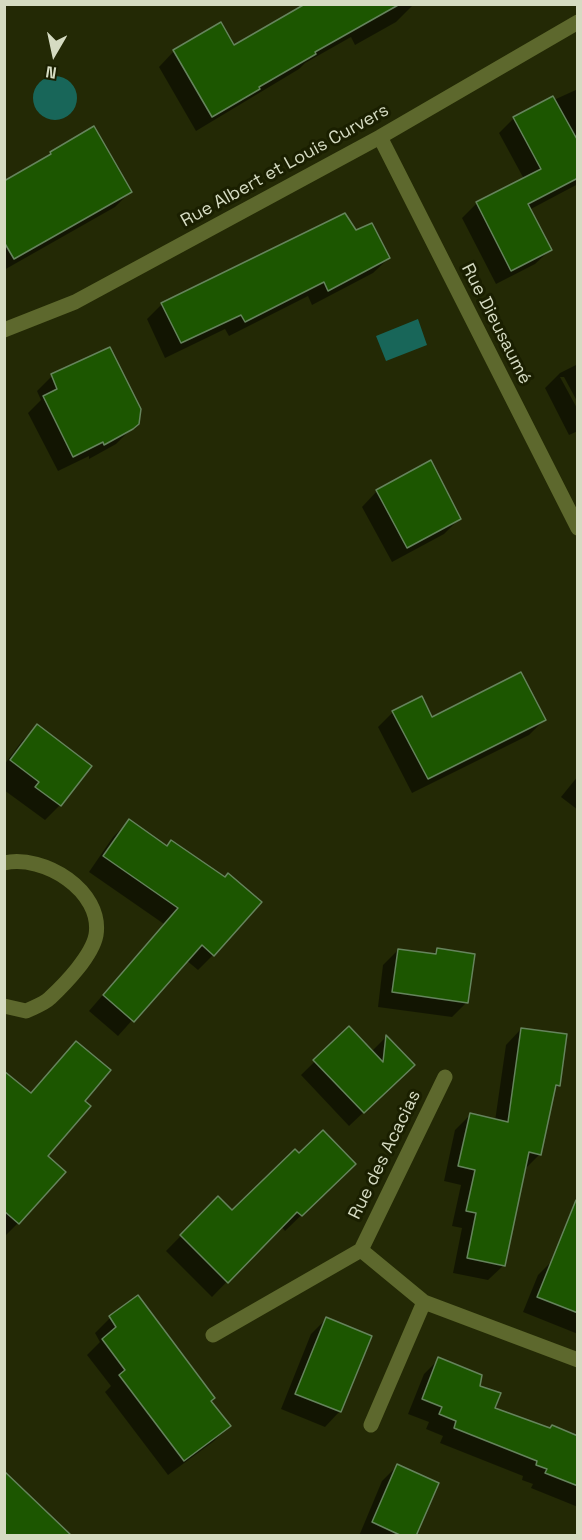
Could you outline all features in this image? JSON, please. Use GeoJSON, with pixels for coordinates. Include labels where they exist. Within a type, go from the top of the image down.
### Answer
{"type":"FeatureCollection","features":[{"type":"Feature","properties":{"kind":"street","name":"Rue Albert et Louis Curvers"},"geometry":{"type":"LineString","coordinates":[[4,330],[75,302],[380,138],[578,22]]}},
{"type":"Feature","properties":{"kind":"street","name":"Rue Dieusaumé"},"geometry":{"type":"LineString","coordinates":[[380,138],[578,528]]}},
{"type":"Feature","properties":{"kind":"street"},"geometry":{"type":"LineString","coordinates":[[4,863],[29,862],[56,871],[81,891],[94,912],[96,935],[89,954],[49,999],[26,1011],[4,1006]]}},
{"type":"Feature","properties":{"kind":"street","name":"Rue des Acacias"},"geometry":{"type":"LineString","coordinates":[[361,1250],[445,1077]]}},
{"type":"Feature","properties":{"kind":"street"},"geometry":{"type":"LineString","coordinates":[[213,1335],[361,1250],[424,1302],[578,1360]]}},
{"type":"Feature","properties":{"kind":"street"},"geometry":{"type":"LineString","coordinates":[[371,1425],[424,1302]]}},
{"type":"Feature","properties":{"kind":"water"},"geometry":{"type":"Polygon","coordinates":[[[55,76],[70,83],[77,98],[70,113],[55,120],[40,113],[33,98],[40,83],[55,76]]]}},
{"type":"Feature","properties":{"kind":"water"},"geometry":{"type":"Polygon","coordinates":[[[418,319],[427,345],[386,361],[376,336],[418,319]]]}},
{"type":"Feature","properties":{"kind":"building"},"geometry":{"type":"Polygon","coordinates":[[[305,4],[400,4],[315,52],[316,54],[212,117],[173,50],[221,22],[234,45],[305,4]]]}},
{"type":"Feature","properties":{"kind":"building"},"geometry":{"type":"Polygon","coordinates":[[[553,96],[578,141],[578,178],[528,204],[552,250],[511,271],[476,202],[541,169],[513,117],[553,96]]]}},
{"type":"Feature","properties":{"kind":"building"},"geometry":{"type":"Polygon","coordinates":[[[94,126],[132,192],[14,259],[4,242],[4,181],[94,126]]]}},
{"type":"Feature","properties":{"kind":"building"},"geometry":{"type":"Polygon","coordinates":[[[345,213],[356,230],[372,223],[390,258],[328,291],[324,282],[245,322],[241,315],[181,343],[161,303],[345,213]]]}},
{"type":"Feature","properties":{"kind":"building"},"geometry":{"type":"Polygon","coordinates":[[[110,347],[141,409],[139,424],[104,445],[103,442],[73,457],[43,396],[57,389],[51,374],[110,347]]]}},
{"type":"Feature","properties":{"kind":"building"},"geometry":{"type":"Polygon","coordinates":[[[431,460],[461,519],[407,548],[376,490],[431,460]]]}},
{"type":"Feature","properties":{"kind":"building"},"geometry":{"type":"Polygon","coordinates":[[[521,672],[546,720],[428,779],[392,711],[422,696],[432,717],[521,672]]]}},
{"type":"Feature","properties":{"kind":"building"},"geometry":{"type":"Polygon","coordinates":[[[37,724],[92,766],[61,806],[35,787],[39,782],[10,760],[37,724]]]}},
{"type":"Feature","properties":{"kind":"building"},"geometry":{"type":"Polygon","coordinates":[[[129,819],[167,846],[171,840],[225,877],[228,873],[262,902],[214,956],[202,945],[134,1022],[103,995],[178,908],[103,856],[129,819]]]}},
{"type":"Feature","properties":{"kind":"building"},"geometry":{"type":"Polygon","coordinates":[[[437,948],[475,954],[468,1003],[392,992],[398,949],[436,954],[437,948]]]}},
{"type":"Feature","properties":{"kind":"building"},"geometry":{"type":"Polygon","coordinates":[[[349,1026],[383,1062],[386,1035],[415,1065],[364,1113],[313,1060],[349,1026]]]}},
{"type":"Feature","properties":{"kind":"building"},"geometry":{"type":"Polygon","coordinates":[[[521,1028],[567,1034],[560,1086],[556,1085],[541,1155],[529,1152],[505,1266],[467,1258],[476,1213],[466,1211],[475,1170],[458,1166],[470,1113],[508,1122],[521,1028]]]}},
{"type":"Feature","properties":{"kind":"building"},"geometry":{"type":"Polygon","coordinates":[[[76,1041],[111,1070],[85,1101],[91,1106],[48,1156],[66,1172],[19,1224],[4,1211],[4,1071],[31,1093],[76,1041]]]}},
{"type":"Feature","properties":{"kind":"building"},"geometry":{"type":"Polygon","coordinates":[[[323,1130],[356,1164],[302,1216],[297,1212],[228,1283],[180,1235],[218,1196],[232,1210],[295,1149],[299,1153],[323,1130]]]}},
{"type":"Feature","properties":{"kind":"building"},"geometry":{"type":"Polygon","coordinates":[[[576,1200],[578,1200],[578,1313],[537,1297],[576,1200]]]}},
{"type":"Feature","properties":{"kind":"building"},"geometry":{"type":"Polygon","coordinates":[[[138,1295],[215,1398],[211,1401],[231,1426],[184,1461],[119,1375],[125,1370],[102,1339],[116,1327],[109,1316],[138,1295]]]}},
{"type":"Feature","properties":{"kind":"building"},"geometry":{"type":"Polygon","coordinates":[[[326,1317],[372,1336],[341,1412],[295,1394],[326,1317]]]}},
{"type":"Feature","properties":{"kind":"building"},"geometry":{"type":"Polygon","coordinates":[[[438,1357],[482,1375],[480,1386],[501,1393],[495,1408],[550,1428],[552,1425],[578,1436],[578,1486],[545,1473],[547,1469],[536,1465],[537,1461],[454,1428],[456,1421],[439,1414],[442,1407],[422,1399],[438,1357]]]}},
{"type":"Feature","properties":{"kind":"building"},"geometry":{"type":"Polygon","coordinates":[[[397,1464],[439,1483],[416,1536],[402,1536],[372,1522],[397,1464]]]}},
{"type":"Feature","properties":{"kind":"building"},"geometry":{"type":"Polygon","coordinates":[[[4,1471],[72,1536],[4,1536],[4,1471]]]}}]}
